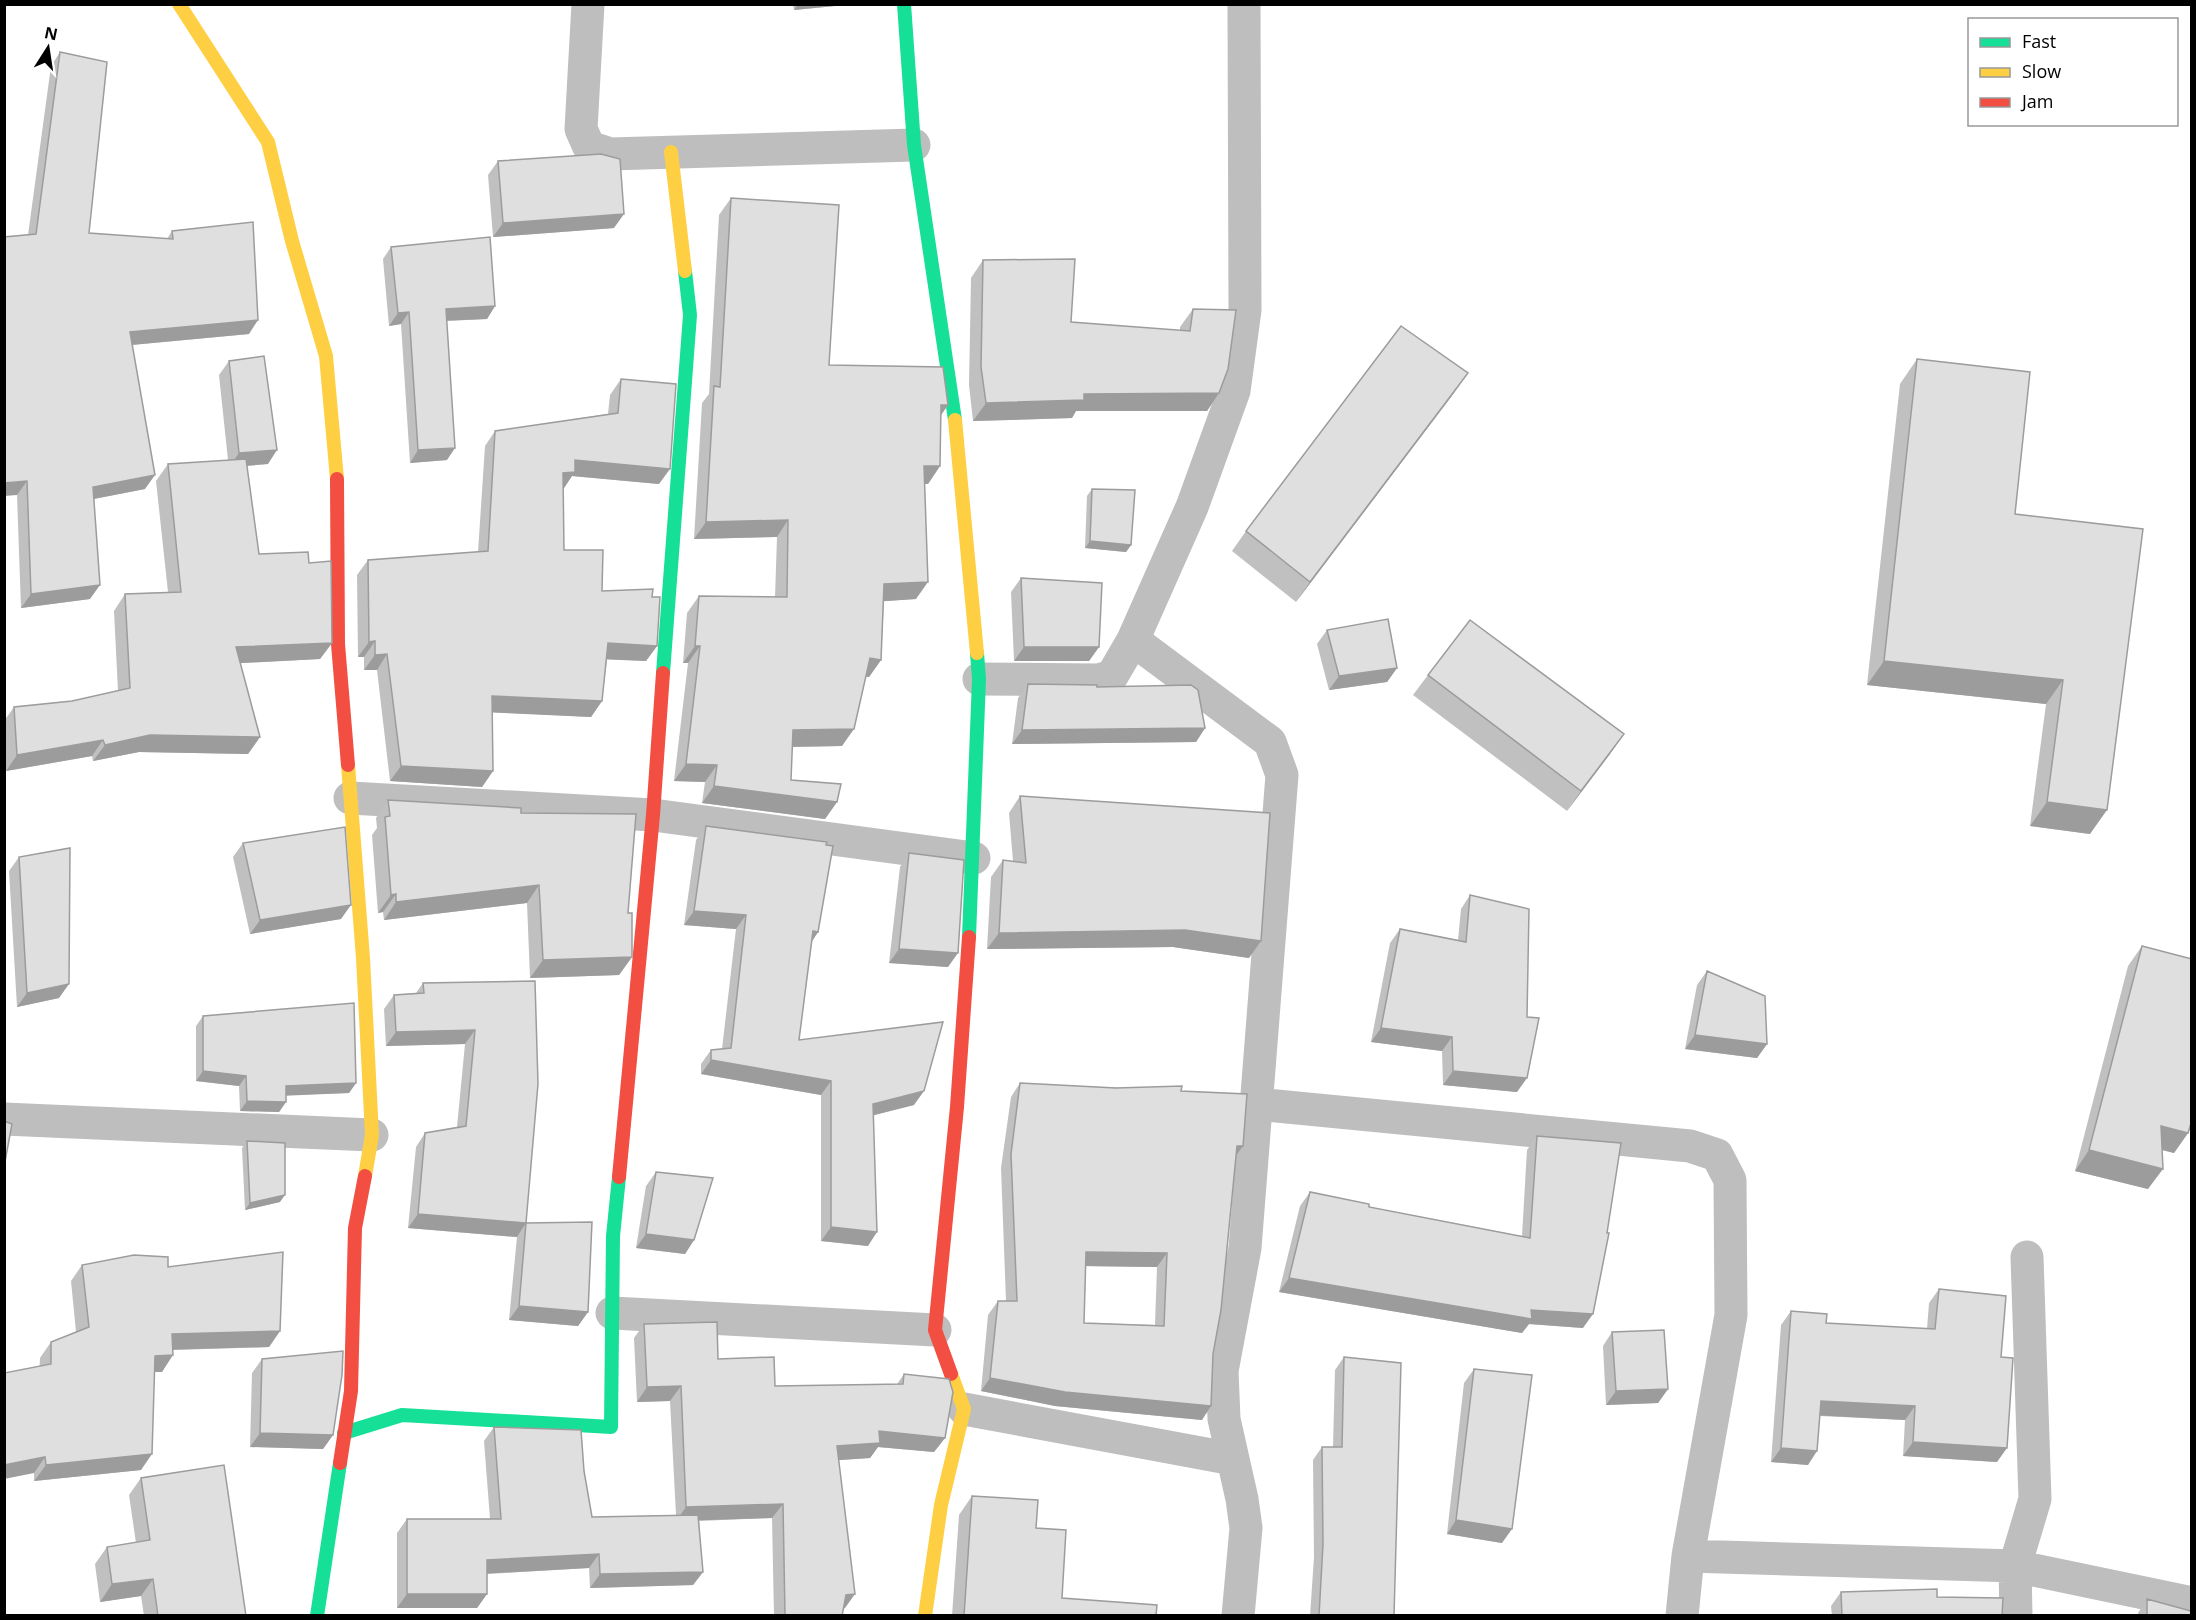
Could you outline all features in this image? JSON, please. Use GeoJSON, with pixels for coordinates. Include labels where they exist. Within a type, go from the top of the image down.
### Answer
{"type":"FeatureCollection","features":[{"type":"Feature","properties":{"kind":"street"},"geometry":{"type":"LineString","coordinates":[[179,4],[268,142],[292,241],[326,356],[339,498],[338,644],[363,958],[372,1135],[355,1228],[351,1391],[317,1616]]}},
{"type":"Feature","properties":{"kind":"street"},"geometry":{"type":"LineString","coordinates":[[588,4],[581,129],[590,147],[610,154],[914,145]]}},
{"type":"Feature","properties":{"kind":"street"},"geometry":{"type":"LineString","coordinates":[[904,4],[914,145],[954,414],[979,678],[974,858],[957,1107],[934,1330],[964,1409],[941,1505],[925,1616]]}},
{"type":"Feature","properties":{"kind":"street"},"geometry":{"type":"LineString","coordinates":[[979,678],[1098,680],[1112,676],[1133,640],[1192,507],[1234,391],[1245,310],[1244,4]]}},
{"type":"Feature","properties":{"kind":"street"},"geometry":{"type":"LineString","coordinates":[[344,1433],[402,1415],[611,1427],[613,1236],[653,815],[690,315],[671,152]]}},
{"type":"Feature","properties":{"kind":"street"},"geometry":{"type":"LineString","coordinates":[[1133,640],[1270,742],[1282,775],[1245,1248],[1222,1371],[1224,1419],[1246,1528],[1238,1616]]}},
{"type":"Feature","properties":{"kind":"street"},"geometry":{"type":"LineString","coordinates":[[350,798],[653,815],[974,858]]}},
{"type":"Feature","properties":{"kind":"street"},"geometry":{"type":"LineString","coordinates":[[1255,1104],[1690,1146],[1717,1155],[1730,1180],[1731,1315],[1688,1556],[1682,1616]]}},
{"type":"Feature","properties":{"kind":"street"},"geometry":{"type":"LineString","coordinates":[[4,1119],[372,1135]]}},
{"type":"Feature","properties":{"kind":"street"},"geometry":{"type":"LineString","coordinates":[[2016,1616],[2015,1566],[2035,1499],[2027,1257]]}},
{"type":"Feature","properties":{"kind":"street"},"geometry":{"type":"LineString","coordinates":[[612,1313],[934,1330]]}},
{"type":"Feature","properties":{"kind":"street"},"geometry":{"type":"LineString","coordinates":[[964,1409],[1233,1459]]}},
{"type":"Feature","properties":{"kind":"street"},"geometry":{"type":"LineString","coordinates":[[1688,1556],[2015,1566],[2192,1603]]}},
{"type":"Feature","properties":{"kind":"building"},"geometry":{"type":"Polygon","coordinates":[[[60,52],[107,62],[89,233],[173,239],[172,231],[253,222],[258,320],[130,332],[155,475],[93,487],[100,585],[31,594],[27,481],[4,483],[4,237],[36,234],[60,52]]]}},
{"type":"Feature","properties":{"kind":"building"},"geometry":{"type":"Polygon","coordinates":[[[601,154],[620,159],[624,214],[503,223],[498,161],[601,154]]]}},
{"type":"Feature","properties":{"kind":"building"},"geometry":{"type":"Polygon","coordinates":[[[731,198],[839,205],[829,365],[943,367],[948,405],[941,405],[940,466],[924,466],[928,582],[884,584],[881,660],[870,658],[854,729],[793,730],[791,780],[841,784],[837,802],[714,786],[717,765],[686,764],[700,646],[695,646],[699,596],[787,597],[788,520],[706,522],[714,386],[720,387],[731,198]]]}},
{"type":"Feature","properties":{"kind":"building"},"geometry":{"type":"Polygon","coordinates":[[[490,237],[495,306],[446,309],[455,448],[418,450],[409,312],[398,313],[391,247],[490,237]]]}},
{"type":"Feature","properties":{"kind":"building"},"geometry":{"type":"Polygon","coordinates":[[[1075,259],[1071,322],[1190,331],[1193,309],[1236,310],[1228,369],[1219,393],[1084,394],[1084,400],[986,403],[981,367],[983,260],[1075,259]]]}},
{"type":"Feature","properties":{"kind":"building"},"geometry":{"type":"Polygon","coordinates":[[[1401,326],[1468,373],[1310,582],[1246,531],[1401,326]]]}},
{"type":"Feature","properties":{"kind":"building"},"geometry":{"type":"Polygon","coordinates":[[[264,356],[277,450],[239,453],[229,361],[264,356]]]}},
{"type":"Feature","properties":{"kind":"building"},"geometry":{"type":"Polygon","coordinates":[[[1917,359],[2030,372],[2015,514],[2143,529],[2107,810],[2047,802],[2063,680],[1884,661],[1917,359]]]}},
{"type":"Feature","properties":{"kind":"building"},"geometry":{"type":"Polygon","coordinates":[[[621,379],[676,384],[670,469],[575,460],[575,472],[563,473],[564,550],[603,550],[602,591],[653,589],[652,597],[660,597],[657,646],[608,643],[602,701],[492,696],[493,771],[401,766],[387,654],[375,655],[375,641],[369,642],[368,560],[488,551],[495,431],[618,413],[621,379]]]}},
{"type":"Feature","properties":{"kind":"building"},"geometry":{"type":"Polygon","coordinates":[[[246,459],[259,554],[308,552],[309,563],[331,561],[332,643],[236,647],[260,737],[150,735],[105,745],[103,740],[17,755],[14,707],[72,701],[130,688],[125,594],[181,592],[168,464],[246,459]]]}},
{"type":"Feature","properties":{"kind":"building"},"geometry":{"type":"Polygon","coordinates":[[[1092,489],[1135,490],[1131,545],[1090,541],[1092,489]]]}},
{"type":"Feature","properties":{"kind":"building"},"geometry":{"type":"Polygon","coordinates":[[[1021,578],[1102,583],[1099,647],[1024,647],[1021,578]]]}},
{"type":"Feature","properties":{"kind":"building"},"geometry":{"type":"Polygon","coordinates":[[[1388,619],[1397,668],[1339,676],[1327,630],[1388,619]]]}},
{"type":"Feature","properties":{"kind":"building"},"geometry":{"type":"Polygon","coordinates":[[[1470,620],[1624,734],[1581,791],[1428,675],[1470,620]]]}},
{"type":"Feature","properties":{"kind":"building"},"geometry":{"type":"Polygon","coordinates":[[[1028,684],[1097,685],[1097,687],[1191,685],[1198,690],[1205,728],[1022,730],[1028,684]]]}},
{"type":"Feature","properties":{"kind":"building"},"geometry":{"type":"Polygon","coordinates":[[[1020,796],[1270,813],[1261,941],[1185,930],[999,933],[1003,860],[1026,863],[1020,796]]]}},
{"type":"Feature","properties":{"kind":"building"},"geometry":{"type":"Polygon","coordinates":[[[388,800],[521,808],[521,813],[636,814],[628,913],[632,913],[632,957],[543,960],[539,885],[396,902],[396,894],[391,895],[385,817],[390,816],[388,800]]]}},
{"type":"Feature","properties":{"kind":"building"},"geometry":{"type":"Polygon","coordinates":[[[706,826],[827,842],[826,845],[833,846],[818,932],[813,931],[799,1040],[943,1022],[924,1091],[873,1104],[877,1232],[831,1227],[831,1081],[711,1060],[711,1050],[731,1048],[746,915],[694,911],[706,826]]]}},
{"type":"Feature","properties":{"kind":"building"},"geometry":{"type":"Polygon","coordinates":[[[345,827],[351,905],[260,920],[243,843],[345,827]]]}},
{"type":"Feature","properties":{"kind":"building"},"geometry":{"type":"Polygon","coordinates":[[[70,848],[69,984],[27,993],[19,857],[70,848]]]}},
{"type":"Feature","properties":{"kind":"building"},"geometry":{"type":"Polygon","coordinates":[[[909,853],[964,860],[958,953],[899,949],[909,853]]]}},
{"type":"Feature","properties":{"kind":"building"},"geometry":{"type":"Polygon","coordinates":[[[1470,895],[1529,909],[1527,1017],[1539,1018],[1527,1078],[1453,1071],[1452,1037],[1381,1028],[1400,929],[1466,942],[1470,895]]]}},
{"type":"Feature","properties":{"kind":"building"},"geometry":{"type":"Polygon","coordinates":[[[2142,946],[2192,959],[2192,1120],[2188,1133],[2161,1126],[2163,1169],[2089,1150],[2142,946]]]}},
{"type":"Feature","properties":{"kind":"building"},"geometry":{"type":"Polygon","coordinates":[[[1707,971],[1765,996],[1767,1044],[1695,1035],[1707,971]]]}},
{"type":"Feature","properties":{"kind":"building"},"geometry":{"type":"Polygon","coordinates":[[[535,981],[538,1084],[526,1223],[418,1214],[425,1133],[466,1126],[475,1030],[396,1032],[394,995],[424,993],[423,983],[535,981]]]}},
{"type":"Feature","properties":{"kind":"building"},"geometry":{"type":"Polygon","coordinates":[[[354,1003],[356,1083],[286,1086],[286,1102],[247,1101],[246,1076],[203,1071],[203,1016],[354,1003]]]}},
{"type":"Feature","properties":{"kind":"building"},"geometry":{"type":"Polygon","coordinates":[[[1020,1083],[1116,1088],[1182,1086],[1181,1091],[1247,1094],[1243,1146],[1237,1146],[1221,1310],[1213,1354],[1211,1406],[1065,1392],[990,1378],[998,1301],[1017,1301],[1011,1154],[1020,1083]],[[1086,1252],[1084,1323],[1164,1326],[1167,1253],[1086,1252]]]}},
{"type":"Feature","properties":{"kind":"building"},"geometry":{"type":"Polygon","coordinates":[[[4,1121],[12,1124],[4,1167],[4,1121]]]}},
{"type":"Feature","properties":{"kind":"building"},"geometry":{"type":"Polygon","coordinates":[[[1537,1136],[1621,1143],[1607,1233],[1609,1233],[1593,1314],[1531,1310],[1532,1319],[1289,1278],[1310,1192],[1369,1204],[1369,1207],[1530,1238],[1537,1136]]]}},
{"type":"Feature","properties":{"kind":"building"},"geometry":{"type":"Polygon","coordinates":[[[247,1141],[285,1143],[285,1195],[250,1203],[247,1141]]]}},
{"type":"Feature","properties":{"kind":"building"},"geometry":{"type":"Polygon","coordinates":[[[656,1172],[713,1178],[694,1240],[646,1234],[656,1172]]]}},
{"type":"Feature","properties":{"kind":"building"},"geometry":{"type":"Polygon","coordinates":[[[592,1222],[588,1312],[519,1306],[526,1223],[592,1222]]]}},
{"type":"Feature","properties":{"kind":"building"},"geometry":{"type":"Polygon","coordinates":[[[283,1252],[280,1331],[172,1334],[173,1355],[155,1356],[152,1454],[46,1465],[45,1457],[4,1465],[4,1373],[51,1364],[51,1342],[89,1327],[82,1265],[134,1255],[168,1257],[168,1267],[283,1252]]]}},
{"type":"Feature","properties":{"kind":"building"},"geometry":{"type":"Polygon","coordinates":[[[1939,1289],[2006,1296],[2001,1357],[2013,1358],[2007,1448],[1913,1442],[1915,1406],[1821,1401],[1817,1451],[1781,1448],[1791,1311],[1827,1314],[1826,1323],[1935,1329],[1939,1289]]]}},
{"type":"Feature","properties":{"kind":"building"},"geometry":{"type":"Polygon","coordinates":[[[717,1322],[718,1359],[774,1357],[775,1386],[903,1384],[904,1374],[949,1379],[953,1392],[945,1438],[879,1431],[880,1443],[837,1446],[855,1594],[846,1595],[842,1616],[785,1616],[783,1504],[686,1507],[681,1386],[647,1387],[644,1324],[717,1322]]]}},
{"type":"Feature","properties":{"kind":"building"},"geometry":{"type":"Polygon","coordinates":[[[1664,1330],[1668,1389],[1616,1391],[1612,1332],[1664,1330]]]}},
{"type":"Feature","properties":{"kind":"building"},"geometry":{"type":"Polygon","coordinates":[[[343,1351],[342,1375],[333,1435],[260,1433],[262,1359],[343,1351]]]}},
{"type":"Feature","properties":{"kind":"building"},"geometry":{"type":"Polygon","coordinates":[[[1344,1357],[1401,1363],[1394,1616],[1319,1616],[1323,1544],[1322,1447],[1342,1447],[1344,1357]]]}},
{"type":"Feature","properties":{"kind":"building"},"geometry":{"type":"Polygon","coordinates":[[[1474,1369],[1532,1375],[1512,1529],[1456,1520],[1474,1369]]]}},
{"type":"Feature","properties":{"kind":"building"},"geometry":{"type":"Polygon","coordinates":[[[494,1427],[581,1430],[584,1471],[592,1517],[698,1515],[703,1572],[600,1574],[599,1554],[487,1560],[487,1594],[407,1594],[407,1519],[501,1519],[494,1427]]]}},
{"type":"Feature","properties":{"kind":"building"},"geometry":{"type":"Polygon","coordinates":[[[224,1465],[246,1616],[158,1616],[153,1579],[112,1584],[107,1547],[150,1540],[141,1478],[224,1465]]]}},
{"type":"Feature","properties":{"kind":"building"},"geometry":{"type":"Polygon","coordinates":[[[972,1496],[1038,1500],[1036,1528],[1066,1530],[1062,1598],[1157,1605],[1156,1616],[964,1616],[972,1496]]]}},
{"type":"Feature","properties":{"kind":"building"},"geometry":{"type":"Polygon","coordinates":[[[1937,1589],[1937,1597],[2003,1598],[2002,1616],[1842,1616],[1841,1592],[1937,1589]]]}},
{"type":"Feature","properties":{"kind":"building"},"geometry":{"type":"Polygon","coordinates":[[[2147,1599],[2191,1611],[2191,1616],[2147,1616],[2147,1599]]]}},
{"type":"Feature","properties":{"kind":"traffic: fast"},"geometry":{"type":"LineString","coordinates":[[904,4],[914,145],[955,420]]}},
{"type":"Feature","properties":{"kind":"traffic: fast"},"geometry":{"type":"LineString","coordinates":[[663,673],[690,315],[685,271]]}},
{"type":"Feature","properties":{"kind":"traffic: fast"},"geometry":{"type":"LineString","coordinates":[[969,937],[979,679],[977,653]]}},
{"type":"Feature","properties":{"kind":"traffic: fast"},"geometry":{"type":"LineString","coordinates":[[344,1433],[402,1415],[611,1427],[613,1236],[619,1177]]}},
{"type":"Feature","properties":{"kind":"traffic: fast"},"geometry":{"type":"LineString","coordinates":[[317,1616],[340,1463]]}},
{"type":"Feature","properties":{"kind":"traffic: slow"},"geometry":{"type":"LineString","coordinates":[[179,4],[268,142],[292,241],[326,356],[337,479]]}},
{"type":"Feature","properties":{"kind":"traffic: slow"},"geometry":{"type":"LineString","coordinates":[[671,152],[685,271]]}},
{"type":"Feature","properties":{"kind":"traffic: slow"},"geometry":{"type":"LineString","coordinates":[[955,420],[977,653]]}},
{"type":"Feature","properties":{"kind":"traffic: slow"},"geometry":{"type":"LineString","coordinates":[[348,765],[363,958],[372,1135],[365,1176]]}},
{"type":"Feature","properties":{"kind":"traffic: slow"},"geometry":{"type":"LineString","coordinates":[[925,1616],[941,1505],[964,1409],[951,1374]]}},
{"type":"Feature","properties":{"kind":"traffic: jam"},"geometry":{"type":"LineString","coordinates":[[337,479],[338,644],[348,765]]}},
{"type":"Feature","properties":{"kind":"traffic: jam"},"geometry":{"type":"LineString","coordinates":[[619,1177],[653,815],[663,673]]}},
{"type":"Feature","properties":{"kind":"traffic: jam"},"geometry":{"type":"LineString","coordinates":[[951,1374],[935,1330],[957,1107],[969,937]]}},
{"type":"Feature","properties":{"kind":"traffic: jam"},"geometry":{"type":"LineString","coordinates":[[340,1463],[351,1391],[355,1228],[365,1176]]}}]}
